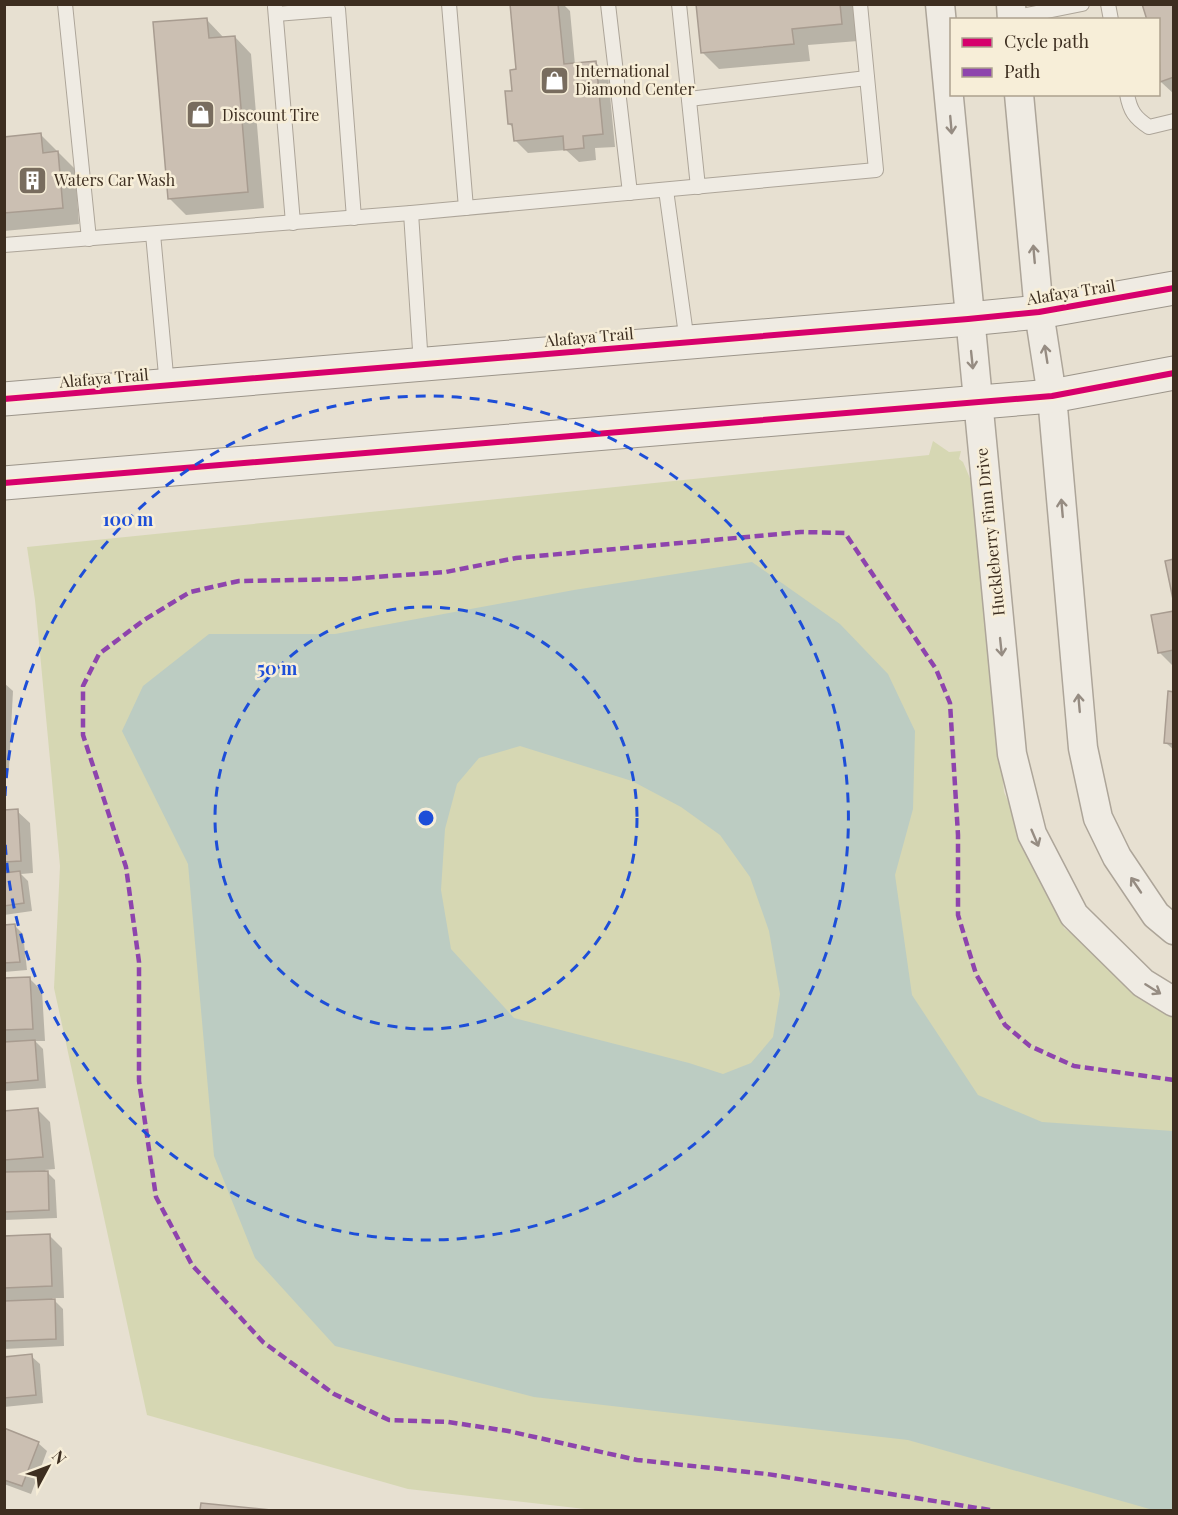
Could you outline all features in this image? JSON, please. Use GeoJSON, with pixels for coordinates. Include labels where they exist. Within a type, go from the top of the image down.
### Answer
{"type":"FeatureCollection","features":[{"type":"Feature","properties":{"kind":"main road","name":"Alafaya Trail"},"geometry":{"type":"LineString","coordinates":[[4,399],[968,319],[1039,312],[1173,288]]}},
{"type":"Feature","properties":{"kind":"main road"},"geometry":{"type":"LineString","coordinates":[[4,483],[976,400],[1052,396],[1173,373]]}},
{"type":"Feature","properties":{"kind":"street","name":"Huckleberry Finn Drive"},"geometry":{"type":"LineString","coordinates":[[940,4],[968,319],[1012,754],[1032,834],[1074,915],[1143,983],[1173,1002]]}},
{"type":"Feature","properties":{"kind":"street"},"geometry":{"type":"LineString","coordinates":[[1019,96],[1039,312],[1052,396],[1083,748],[1098,818],[1117,857],[1149,905],[1173,930]]}},
{"type":"Feature","properties":{"kind":"lane"},"geometry":{"type":"LineString","coordinates":[[65,4],[89,239]]}},
{"type":"Feature","properties":{"kind":"lane"},"geometry":{"type":"LineString","coordinates":[[449,4],[466,208]]}},
{"type":"Feature","properties":{"kind":"lane"},"geometry":{"type":"LineString","coordinates":[[608,4],[630,193]]}},
{"type":"Feature","properties":{"kind":"lane"},"geometry":{"type":"LineString","coordinates":[[680,4],[698,187]]}},
{"type":"Feature","properties":{"kind":"lane"},"geometry":{"type":"LineString","coordinates":[[4,245],[354,218],[876,170],[860,4]]}},
{"type":"Feature","properties":{"kind":"lane"},"geometry":{"type":"LineString","coordinates":[[1011,14],[1082,4]]}},
{"type":"Feature","properties":{"kind":"lane"},"geometry":{"type":"LineString","coordinates":[[293,223],[275,9],[338,9],[354,218]]}},
{"type":"Feature","properties":{"kind":"lane"},"geometry":{"type":"LineString","coordinates":[[689,99],[867,78]]}},
{"type":"Feature","properties":{"kind":"lane"},"geometry":{"type":"LineString","coordinates":[[1127,96],[1130,108],[1137,120],[1149,126],[1173,121]]}},
{"type":"Feature","properties":{"kind":"lane"},"geometry":{"type":"LineString","coordinates":[[666,190],[687,343]]}},
{"type":"Feature","properties":{"kind":"lane"},"geometry":{"type":"LineString","coordinates":[[411,213],[421,365]]}},
{"type":"Feature","properties":{"kind":"lane"},"geometry":{"type":"LineString","coordinates":[[153,234],[167,386]]}},
{"type":"Feature","properties":{"kind":"green space"},"geometry":{"type":"Polygon","coordinates":[[[933,441],[949,452],[961,451],[959,459],[963,462],[978,497],[1004,792],[1064,928],[1173,1010],[1173,1510],[594,1510],[408,1489],[147,1415],[54,988],[60,866],[35,600],[27,547],[929,455],[933,441]]]}},
{"type":"Feature","properties":{"kind":"shaded area"},"geometry":{"type":"Polygon","coordinates":[[[752,562],[840,624],[888,674],[915,731],[913,809],[895,875],[912,995],[978,1095],[1042,1122],[1173,1131],[1173,1510],[1153,1510],[908,1440],[534,1397],[335,1346],[255,1258],[214,1156],[188,864],[122,731],[143,686],[209,634],[335,634],[574,590],[752,562]],[[520,746],[479,758],[457,784],[445,829],[441,890],[451,949],[514,1018],[689,1063],[723,1074],[751,1063],[773,1037],[780,994],[769,931],[750,877],[720,835],[681,807],[632,781],[520,746]]]}},
{"type":"Feature","properties":{"kind":"building","name":"International Diamond Center"},"geometry":{"type":"Polygon","coordinates":[[[510,4],[558,4],[564,64],[596,61],[603,134],[583,136],[584,148],[564,150],[563,136],[514,141],[512,124],[508,124],[505,91],[512,91],[510,70],[516,69],[510,4]]]}},
{"type":"Feature","properties":{"kind":"building"},"geometry":{"type":"Polygon","coordinates":[[[696,4],[840,4],[842,24],[792,29],[794,44],[701,53],[696,4]]]}},
{"type":"Feature","properties":{"kind":"building"},"geometry":{"type":"Polygon","coordinates":[[[1142,4],[1174,4],[1174,77],[1160,82],[1160,18],[1146,18],[1142,4]]]}},
{"type":"Feature","properties":{"kind":"building","name":"Discount Tire"},"geometry":{"type":"Polygon","coordinates":[[[207,18],[209,38],[235,36],[248,192],[168,199],[153,22],[207,18]]]}},
{"type":"Feature","properties":{"kind":"building","name":"Waters Car Wash"},"geometry":{"type":"Polygon","coordinates":[[[41,133],[43,153],[58,151],[63,208],[4,213],[4,137],[41,133]]]}},
{"type":"Feature","properties":{"kind":"building"},"geometry":{"type":"Polygon","coordinates":[[[1174,559],[1174,604],[1165,561],[1174,559]]]}},
{"type":"Feature","properties":{"kind":"building"},"geometry":{"type":"Polygon","coordinates":[[[1174,611],[1174,650],[1158,653],[1151,615],[1174,611]]]}},
{"type":"Feature","properties":{"kind":"building"},"geometry":{"type":"Polygon","coordinates":[[[1168,691],[1174,692],[1174,744],[1164,743],[1168,691]]]}},
{"type":"Feature","properties":{"kind":"building"},"geometry":{"type":"Polygon","coordinates":[[[18,809],[21,861],[4,862],[4,810],[18,809]]]}},
{"type":"Feature","properties":{"kind":"building"},"geometry":{"type":"Polygon","coordinates":[[[20,871],[24,903],[4,906],[4,873],[20,871]]]}},
{"type":"Feature","properties":{"kind":"building"},"geometry":{"type":"Polygon","coordinates":[[[15,924],[20,962],[4,963],[4,925],[15,924]]]}},
{"type":"Feature","properties":{"kind":"building"},"geometry":{"type":"Polygon","coordinates":[[[30,977],[33,1029],[4,1030],[4,978],[30,977]]]}},
{"type":"Feature","properties":{"kind":"building"},"geometry":{"type":"Polygon","coordinates":[[[35,1040],[38,1080],[4,1083],[4,1042],[35,1040]]]}},
{"type":"Feature","properties":{"kind":"building"},"geometry":{"type":"Polygon","coordinates":[[[38,1108],[43,1157],[4,1160],[4,1111],[38,1108]]]}},
{"type":"Feature","properties":{"kind":"building"},"geometry":{"type":"Polygon","coordinates":[[[48,1171],[49,1210],[4,1212],[4,1172],[48,1171]]]}},
{"type":"Feature","properties":{"kind":"building"},"geometry":{"type":"Polygon","coordinates":[[[50,1234],[52,1286],[4,1288],[4,1236],[50,1234]]]}},
{"type":"Feature","properties":{"kind":"building"},"geometry":{"type":"Polygon","coordinates":[[[55,1299],[56,1339],[4,1341],[4,1301],[55,1299]]]}},
{"type":"Feature","properties":{"kind":"building"},"geometry":{"type":"Polygon","coordinates":[[[32,1354],[36,1395],[4,1398],[4,1357],[32,1354]]]}},
{"type":"Feature","properties":{"kind":"building"},"geometry":{"type":"Polygon","coordinates":[[[4,1428],[39,1442],[22,1486],[4,1480],[4,1428]]]}},
{"type":"Feature","properties":{"kind":"building"},"geometry":{"type":"Polygon","coordinates":[[[201,1503],[271,1510],[200,1510],[201,1503]]]}},
{"type":"Feature","properties":{"kind":"marked path"},"geometry":{"type":"LineString","coordinates":[[990,1510],[767,1474],[637,1460],[508,1431],[448,1422],[389,1420],[334,1394],[263,1342],[192,1265],[156,1197],[139,1081],[139,962],[126,867],[83,735],[83,686],[99,654],[144,620],[190,592],[239,581],[347,579],[446,572],[516,558],[801,532],[845,533],[936,669],[950,703],[958,835],[958,915],[976,974],[1005,1025],[1030,1046],[1074,1066],[1174,1080]]}},
{"type":"Feature","properties":{"kind":"cycle path"},"geometry":{"type":"LineString","coordinates":[[4,399],[968,319],[1039,312],[1174,288]]}},
{"type":"Feature","properties":{"kind":"cycle path"},"geometry":{"type":"LineString","coordinates":[[4,483],[1052,396],[1174,373]]}},
{"type":"Feature","properties":{"kind":"place","name":"International Diamond Center"},"geometry":{"type":"Point","coordinates":[554,80]}},
{"type":"Feature","properties":{"kind":"place","name":"Discount Tire"},"geometry":{"type":"Point","coordinates":[201,115]}},
{"type":"Feature","properties":{"kind":"place","name":"Waters Car Wash"},"geometry":{"type":"Point","coordinates":[33,180]}}]}
